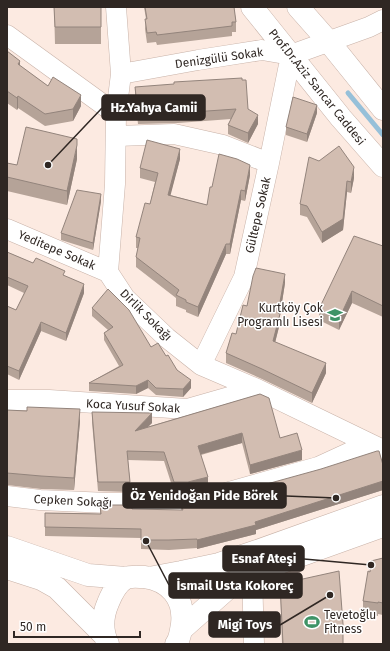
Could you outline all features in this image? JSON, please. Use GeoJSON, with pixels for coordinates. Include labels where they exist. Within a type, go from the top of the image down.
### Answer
{"type":"FeatureCollection","features":[{"type":"Feature","properties":{"kind":"main road","name":"Prof.Dr.Aziz Sancar Caddesi"},"geometry":{"type":"LineString","coordinates":[[252,7],[341,118],[383,166]]}},
{"type":"Feature","properties":{"kind":"main road"},"geometry":{"type":"LineString","coordinates":[[298,7],[329,42],[383,109]]}},
{"type":"Feature","properties":{"kind":"main road"},"geometry":{"type":"LineString","coordinates":[[149,578],[219,564],[383,506]]}},
{"type":"Feature","properties":{"kind":"main road"},"geometry":{"type":"LineString","coordinates":[[178,640],[235,582],[252,573],[383,526]]}},
{"type":"Feature","properties":{"kind":"main road"},"geometry":{"type":"LineString","coordinates":[[7,547],[88,576],[126,578],[138,576],[163,582],[176,593],[183,617],[178,640]]}},
{"type":"Feature","properties":{"kind":"main road"},"geometry":{"type":"LineString","coordinates":[[7,568],[42,579],[57,588],[106,639]]}},
{"type":"Feature","properties":{"kind":"main road"},"geometry":{"type":"LineString","coordinates":[[106,639],[103,619],[108,603],[115,587],[126,578]]}},
{"type":"Feature","properties":{"kind":"street"},"geometry":{"type":"LineString","coordinates":[[108,272],[115,191],[117,136],[116,114],[121,74],[116,7]]}},
{"type":"Feature","properties":{"kind":"street","name":"Denizgülü Sokak"},"geometry":{"type":"LineString","coordinates":[[121,74],[262,50],[291,55],[369,27],[383,20]]}},
{"type":"Feature","properties":{"kind":"street"},"geometry":{"type":"LineString","coordinates":[[7,35],[116,114]]}},
{"type":"Feature","properties":{"kind":"street"},"geometry":{"type":"LineString","coordinates":[[270,163],[291,55]]}},
{"type":"Feature","properties":{"kind":"street","name":"Gültepe Sokak"},"geometry":{"type":"LineString","coordinates":[[117,136],[174,134],[223,145],[270,163],[244,277],[201,365]]}},
{"type":"Feature","properties":{"kind":"street","name":"Yeditepe Sokak"},"geometry":{"type":"LineString","coordinates":[[7,229],[108,272]]}},
{"type":"Feature","properties":{"kind":"street","name":"Dirlik Sokağı"},"geometry":{"type":"LineString","coordinates":[[108,272],[125,298],[167,338],[201,365],[257,389],[376,447]]}},
{"type":"Feature","properties":{"kind":"street","name":"Koca Yusuf Sokak"},"geometry":{"type":"LineString","coordinates":[[7,400],[49,400],[187,409],[257,389]]}},
{"type":"Feature","properties":{"kind":"street","name":"Cepken Sokağı"},"geometry":{"type":"LineString","coordinates":[[7,496],[40,500],[101,503],[190,504],[318,467],[376,447]]}},
{"type":"Feature","properties":{"kind":"street"},"geometry":{"type":"LineString","coordinates":[[252,573],[254,644]]}},
{"type":"Feature","properties":{"kind":"building"},"geometry":{"type":"Polygon","coordinates":[[[54,7],[101,7],[101,27],[55,27],[54,7]]]}},
{"type":"Feature","properties":{"kind":"building"},"geometry":{"type":"Polygon","coordinates":[[[145,7],[234,7],[236,22],[232,22],[232,26],[157,35],[156,32],[147,33],[145,7]]]}},
{"type":"Feature","properties":{"kind":"building"},"geometry":{"type":"Polygon","coordinates":[[[7,51],[20,61],[18,64],[48,86],[53,77],[81,95],[73,109],[45,114],[18,96],[17,98],[7,91],[7,51]]]}},
{"type":"Feature","properties":{"kind":"building"},"geometry":{"type":"Polygon","coordinates":[[[242,78],[242,80],[246,80],[248,109],[258,115],[248,133],[228,125],[236,109],[138,114],[135,87],[174,84],[174,82],[242,78]]]}},
{"type":"Feature","properties":{"kind":"building"},"geometry":{"type":"Polygon","coordinates":[[[293,97],[317,105],[307,134],[286,127],[293,97]]]}},
{"type":"Feature","properties":{"kind":"building"},"geometry":{"type":"Polygon","coordinates":[[[26,127],[77,139],[67,191],[7,177],[7,163],[17,165],[26,127]]]}},
{"type":"Feature","properties":{"kind":"building"},"geometry":{"type":"Polygon","coordinates":[[[147,140],[180,149],[168,195],[207,205],[210,187],[212,187],[219,154],[237,159],[250,165],[245,191],[241,190],[230,244],[226,244],[198,307],[186,302],[186,300],[176,295],[179,290],[136,257],[140,238],[136,237],[145,203],[150,204],[158,173],[140,168],[147,140]]]}},
{"type":"Feature","properties":{"kind":"building"},"geometry":{"type":"Polygon","coordinates":[[[339,146],[354,167],[351,182],[347,181],[343,219],[322,232],[307,206],[300,204],[309,157],[319,161],[339,146]]]}},
{"type":"Feature","properties":{"kind":"building"},"geometry":{"type":"Polygon","coordinates":[[[77,190],[101,194],[93,243],[61,233],[77,190]]]}},
{"type":"Feature","properties":{"kind":"building"},"geometry":{"type":"Polygon","coordinates":[[[354,236],[383,246],[383,306],[352,291],[339,319],[319,309],[354,236]]]}},
{"type":"Feature","properties":{"kind":"building"},"geometry":{"type":"Polygon","coordinates":[[[7,252],[33,263],[36,258],[65,271],[63,275],[84,284],[66,333],[41,322],[19,371],[7,366],[7,306],[16,310],[28,286],[7,277],[7,252]]]}},
{"type":"Feature","properties":{"kind":"building"},"geometry":{"type":"Polygon","coordinates":[[[256,268],[285,274],[278,313],[280,314],[273,341],[326,363],[312,393],[226,353],[232,333],[236,334],[243,305],[247,306],[256,268]]]}},
{"type":"Feature","properties":{"kind":"building"},"geometry":{"type":"Polygon","coordinates":[[[108,289],[129,310],[151,347],[158,343],[166,356],[168,355],[177,370],[191,380],[183,389],[156,388],[148,380],[136,386],[89,383],[123,365],[104,333],[113,327],[92,308],[108,289]]]}},
{"type":"Feature","properties":{"kind":"building"},"geometry":{"type":"Polygon","coordinates":[[[260,394],[269,398],[280,438],[297,433],[302,450],[250,465],[242,433],[198,446],[208,477],[188,482],[174,482],[164,452],[127,451],[130,482],[98,482],[92,412],[152,413],[135,431],[260,394]]]}},
{"type":"Feature","properties":{"kind":"building"},"geometry":{"type":"Polygon","coordinates":[[[27,407],[80,409],[74,478],[7,473],[7,410],[27,411],[27,407]]]}},
{"type":"Feature","properties":{"kind":"building"},"geometry":{"type":"Polygon","coordinates":[[[379,451],[383,465],[383,481],[255,522],[256,525],[197,540],[141,540],[141,529],[45,527],[45,513],[101,514],[100,505],[132,505],[132,509],[183,510],[181,505],[193,505],[215,499],[215,501],[257,490],[256,487],[321,469],[379,451]]]}},
{"type":"Feature","properties":{"kind":"building"},"geometry":{"type":"Polygon","coordinates":[[[383,558],[383,603],[363,601],[371,561],[383,558]]]}},
{"type":"Feature","properties":{"kind":"building"},"geometry":{"type":"Polygon","coordinates":[[[339,571],[343,644],[283,644],[280,584],[339,571]]]}},
{"type":"Feature","properties":{"kind":"waterway"},"geometry":{"type":"LineString","coordinates":[[348,93],[383,135]]}},
{"type":"Feature","properties":{"kind":"place","name":"Hz.Yahya Camii"},"geometry":{"type":"Point","coordinates":[48,165]}},
{"type":"Feature","properties":{"kind":"place","name":"Kurtköy Çok Programlı Lisesi"},"geometry":{"type":"Point","coordinates":[335,315]}},
{"type":"Feature","properties":{"kind":"place","name":"Öz Yenidoğan Pide Börek"},"geometry":{"type":"Point","coordinates":[336,498]}},
{"type":"Feature","properties":{"kind":"place","name":"İsmail Usta Kokoreç"},"geometry":{"type":"Point","coordinates":[146,541]}},
{"type":"Feature","properties":{"kind":"place","name":"Esnaf Ateşi"},"geometry":{"type":"Point","coordinates":[371,565]}},
{"type":"Feature","properties":{"kind":"place","name":"Migi Toys"},"geometry":{"type":"Point","coordinates":[330,595]}},
{"type":"Feature","properties":{"kind":"place","name":"Tevetoğlu Fitness"},"geometry":{"type":"Point","coordinates":[312,622]}}]}
